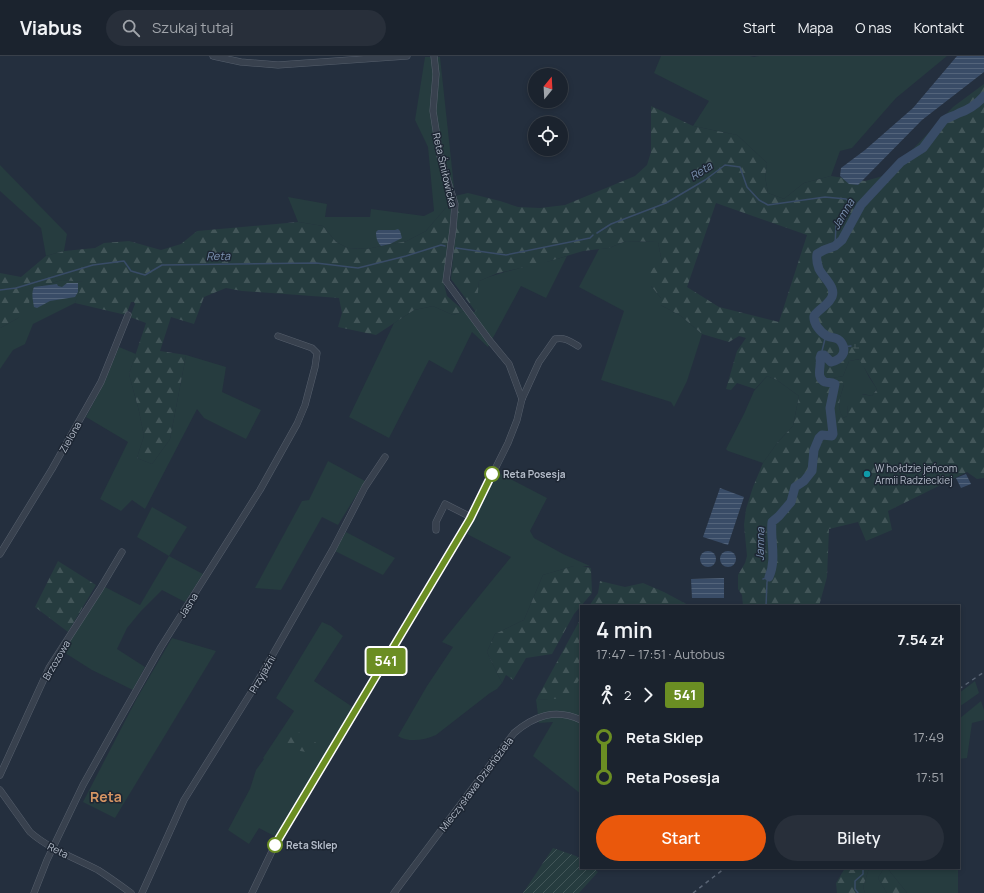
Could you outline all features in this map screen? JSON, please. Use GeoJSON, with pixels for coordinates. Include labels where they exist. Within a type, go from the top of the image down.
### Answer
{"type":"FeatureCollection","features":[{"type":"Feature","properties":{"kind":"street"},"geometry":{"type":"LineString","coordinates":[[214,56],[241,62],[278,65],[408,56]]}},
{"type":"Feature","properties":{"kind":"street","name":"Reta Śmiłowicka"},"geometry":{"type":"LineString","coordinates":[[434,56],[436,74],[433,111],[440,156],[455,204],[446,281],[490,341],[509,364],[522,399]]}},
{"type":"Feature","properties":{"kind":"street","name":"Zielona"},"geometry":{"type":"LineString","coordinates":[[0,554],[52,469],[101,382],[128,315]]}},
{"type":"Feature","properties":{"kind":"street","name":"Jasna"},"geometry":{"type":"LineString","coordinates":[[34,893],[83,785],[116,726],[161,647],[256,496],[301,416],[315,367],[316,354],[312,348],[278,336]]}},
{"type":"Feature","properties":{"kind":"street"},"geometry":{"type":"LineString","coordinates":[[252,893],[275,845],[471,517],[508,443],[517,420],[522,399],[539,362],[555,339],[565,338],[578,346]]}},
{"type":"Feature","properties":{"kind":"street","name":"Przyjaźni"},"geometry":{"type":"LineString","coordinates":[[142,893],[184,800],[260,677],[333,549],[365,487],[384,457]]}},
{"type":"Feature","properties":{"kind":"street"},"geometry":{"type":"LineString","coordinates":[[436,530],[436,522],[445,504],[471,517]]}},
{"type":"Feature","properties":{"kind":"street","name":"Brzozowa"},"geometry":{"type":"LineString","coordinates":[[0,775],[49,668],[100,590],[122,552]]}},
{"type":"Feature","properties":{"kind":"street","name":"Mieczysława Dzieńdziela"},"geometry":{"type":"LineString","coordinates":[[394,893],[514,733],[526,723],[537,718],[551,715],[565,715],[580,720]]}},
{"type":"Feature","properties":{"kind":"street","name":"Reta"},"geometry":{"type":"LineString","coordinates":[[0,790],[30,832],[42,841],[99,871],[131,893]]}},
{"type":"Feature","properties":{"kind":"green space"},"geometry":{"type":"Polygon","coordinates":[[[661,56],[947,56],[896,98],[852,148],[840,151],[831,176],[804,183],[784,199],[768,193],[765,177],[767,163],[737,135],[693,126],[709,101],[654,73],[661,56]]]}},
{"type":"Feature","properties":{"kind":"green space"},"geometry":{"type":"Polygon","coordinates":[[[425,57],[440,57],[455,196],[453,202],[450,203],[426,231],[407,241],[367,249],[348,248],[336,242],[323,226],[298,222],[288,197],[327,204],[325,217],[370,217],[371,209],[424,216],[434,211],[428,147],[415,120],[425,57]]]}},
{"type":"Feature","properties":{"kind":"green space"},"geometry":{"type":"Polygon","coordinates":[[[984,84],[984,478],[977,479],[967,472],[888,511],[892,530],[866,541],[858,522],[829,529],[827,577],[819,605],[743,605],[742,595],[738,589],[738,575],[747,556],[744,525],[746,509],[763,463],[778,442],[793,426],[799,396],[777,380],[767,376],[755,389],[737,383],[731,390],[726,389],[737,351],[746,338],[739,336],[729,342],[702,334],[681,316],[661,305],[661,298],[651,286],[647,272],[662,262],[658,242],[626,241],[609,248],[583,251],[540,264],[498,273],[479,281],[476,312],[451,279],[458,206],[455,196],[468,193],[518,207],[540,208],[565,205],[635,176],[647,165],[651,152],[651,106],[693,126],[737,135],[767,163],[765,177],[768,193],[784,199],[804,183],[831,176],[865,181],[883,176],[914,148],[953,107],[984,84]],[[716,203],[687,287],[719,307],[779,322],[807,235],[716,203]],[[859,359],[849,361],[843,376],[832,378],[836,382],[842,381],[844,384],[839,406],[841,414],[844,418],[847,416],[849,397],[855,393],[872,396],[877,389],[859,359]]]}},
{"type":"Feature","properties":{"kind":"green space"},"geometry":{"type":"Polygon","coordinates":[[[0,165],[67,234],[64,251],[46,256],[41,228],[0,191],[0,165]]]}},
{"type":"Feature","properties":{"kind":"green space"},"geometry":{"type":"Polygon","coordinates":[[[453,202],[448,251],[443,280],[447,296],[464,311],[453,315],[433,306],[414,310],[376,335],[338,327],[342,313],[339,298],[242,291],[226,288],[204,297],[194,324],[171,317],[160,351],[186,355],[170,439],[152,464],[137,458],[144,436],[129,374],[146,323],[130,317],[135,304],[134,302],[131,302],[126,315],[75,303],[83,282],[62,280],[30,289],[29,306],[18,318],[0,328],[0,273],[21,277],[46,256],[64,251],[95,248],[104,243],[129,241],[161,250],[181,244],[197,231],[298,222],[323,226],[336,242],[348,248],[367,249],[407,241],[426,231],[450,203],[453,202]]]}},
{"type":"Feature","properties":{"kind":"green space"},"geometry":{"type":"Polygon","coordinates":[[[626,241],[658,242],[662,262],[651,286],[661,298],[661,305],[681,316],[702,334],[687,381],[674,407],[671,402],[601,380],[624,311],[579,287],[599,249],[609,248],[626,241]]]}},
{"type":"Feature","properties":{"kind":"green space"},"geometry":{"type":"Polygon","coordinates":[[[567,256],[546,298],[521,286],[488,347],[472,332],[452,373],[429,360],[389,438],[349,417],[394,323],[414,310],[433,306],[453,315],[464,311],[475,312],[479,281],[500,273],[567,256]]]}},
{"type":"Feature","properties":{"kind":"green space"},"geometry":{"type":"Polygon","coordinates":[[[62,280],[84,282],[75,303],[33,324],[25,344],[13,350],[0,369],[0,328],[18,318],[30,289],[62,280]]]}},
{"type":"Feature","properties":{"kind":"green space"},"geometry":{"type":"Polygon","coordinates":[[[855,340],[860,347],[860,351],[857,352],[851,346],[851,341],[855,340]]]}},
{"type":"Feature","properties":{"kind":"green space"},"geometry":{"type":"Polygon","coordinates":[[[119,347],[136,354],[129,374],[144,436],[137,458],[152,464],[170,439],[186,355],[226,367],[222,392],[261,410],[246,439],[204,418],[197,409],[145,509],[132,500],[121,511],[100,499],[128,442],[86,417],[104,383],[119,347]]]}},
{"type":"Feature","properties":{"kind":"green space"},"geometry":{"type":"Polygon","coordinates":[[[860,359],[877,389],[872,396],[863,394],[848,406],[847,416],[844,418],[841,414],[839,406],[844,384],[836,382],[832,378],[843,376],[849,361],[860,359]]]}},
{"type":"Feature","properties":{"kind":"green space"},"geometry":{"type":"Polygon","coordinates":[[[767,376],[777,380],[799,396],[793,426],[778,442],[763,463],[726,449],[754,391],[767,376]]]}},
{"type":"Feature","properties":{"kind":"green space"},"geometry":{"type":"Polygon","coordinates":[[[328,461],[365,481],[338,525],[322,517],[281,590],[255,588],[302,501],[309,500],[328,461]]]}},
{"type":"Feature","properties":{"kind":"green space"},"geometry":{"type":"Polygon","coordinates":[[[497,472],[547,498],[530,531],[534,538],[563,554],[590,566],[574,566],[543,575],[524,620],[495,634],[487,652],[502,683],[497,689],[436,735],[417,740],[407,740],[398,736],[427,686],[453,647],[442,642],[511,557],[467,534],[497,472]]]}},
{"type":"Feature","properties":{"kind":"green space"},"geometry":{"type":"Polygon","coordinates":[[[152,507],[187,527],[169,556],[137,537],[152,507]]]}},
{"type":"Feature","properties":{"kind":"green space"},"geometry":{"type":"Polygon","coordinates":[[[346,532],[395,558],[383,575],[335,551],[346,532]]]}},
{"type":"Feature","properties":{"kind":"green space"},"geometry":{"type":"Polygon","coordinates":[[[169,556],[203,574],[185,602],[162,590],[141,611],[127,628],[117,649],[145,667],[133,690],[92,670],[62,651],[105,587],[140,605],[169,556]]]}},
{"type":"Feature","properties":{"kind":"green space"},"geometry":{"type":"Polygon","coordinates":[[[58,561],[96,585],[68,632],[35,607],[58,561]]]}},
{"type":"Feature","properties":{"kind":"green space"},"geometry":{"type":"Polygon","coordinates":[[[574,566],[591,568],[592,593],[582,605],[580,605],[574,614],[552,654],[526,658],[513,680],[506,675],[502,683],[487,652],[495,634],[524,620],[543,575],[574,566]]]}},
{"type":"Feature","properties":{"kind":"green space"},"geometry":{"type":"Polygon","coordinates":[[[600,581],[625,587],[643,583],[688,605],[590,605],[598,593],[600,581]]]}},
{"type":"Feature","properties":{"kind":"green space"},"geometry":{"type":"Polygon","coordinates":[[[580,620],[580,678],[569,698],[536,700],[580,620]]]}},
{"type":"Feature","properties":{"kind":"green space"},"geometry":{"type":"Polygon","coordinates":[[[322,622],[331,626],[343,636],[314,681],[357,710],[276,837],[259,828],[249,844],[228,830],[250,789],[256,770],[294,711],[276,698],[322,622]]]}},
{"type":"Feature","properties":{"kind":"green space"},"geometry":{"type":"Polygon","coordinates":[[[172,638],[216,651],[115,818],[83,802],[137,698],[172,638]]]}},
{"type":"Feature","properties":{"kind":"green space"},"geometry":{"type":"Polygon","coordinates":[[[580,678],[580,793],[533,756],[553,722],[539,723],[536,700],[548,699],[580,678]]]}},
{"type":"Feature","properties":{"kind":"green space"},"geometry":{"type":"Polygon","coordinates":[[[975,681],[979,693],[960,706],[960,692],[975,681]]]}},
{"type":"Feature","properties":{"kind":"green space"},"geometry":{"type":"Polygon","coordinates":[[[981,701],[984,710],[984,720],[972,723],[967,758],[960,759],[960,718],[981,701]]]}},
{"type":"Feature","properties":{"kind":"green space"},"geometry":{"type":"Polygon","coordinates":[[[289,726],[306,737],[304,743],[307,746],[311,746],[315,742],[317,743],[318,748],[315,754],[296,750],[285,745],[284,733],[286,727],[289,726]]]}},
{"type":"Feature","properties":{"kind":"green space"},"geometry":{"type":"Polygon","coordinates":[[[553,848],[580,858],[580,869],[594,869],[598,872],[579,893],[523,893],[553,848]]]}},
{"type":"Feature","properties":{"kind":"green space"},"geometry":{"type":"Polygon","coordinates":[[[844,869],[869,869],[863,887],[865,893],[837,893],[836,883],[844,869]]]}},
{"type":"Feature","properties":{"kind":"green space"},"geometry":{"type":"Polygon","coordinates":[[[869,869],[883,869],[878,878],[887,893],[865,893],[863,887],[869,869]]]}},
{"type":"Feature","properties":{"kind":"green space"},"geometry":{"type":"Polygon","coordinates":[[[883,869],[888,869],[907,893],[887,893],[878,878],[883,869]]]}},
{"type":"Feature","properties":{"kind":"green space"},"geometry":{"type":"Polygon","coordinates":[[[888,869],[958,869],[958,893],[907,893],[888,869]]]}},
{"type":"Feature","properties":{"kind":"water","name":"Jamna"},"geometry":{"type":"Polygon","coordinates":[[[957,56],[984,56],[984,72],[922,120],[858,185],[849,184],[840,176],[841,168],[865,150],[913,108],[957,56]]]}},
{"type":"Feature","properties":{"kind":"water"},"geometry":{"type":"Polygon","coordinates":[[[398,229],[402,238],[390,244],[381,246],[377,238],[376,232],[378,230],[398,229]]]}},
{"type":"Feature","properties":{"kind":"water"},"geometry":{"type":"Polygon","coordinates":[[[67,283],[78,283],[78,292],[75,297],[50,301],[37,308],[34,307],[32,294],[34,287],[57,284],[58,286],[62,287],[67,283]]]}},
{"type":"Feature","properties":{"kind":"water"},"geometry":{"type":"Polygon","coordinates":[[[966,474],[971,484],[961,488],[956,478],[966,474]]]}},
{"type":"Feature","properties":{"kind":"water"},"geometry":{"type":"Polygon","coordinates":[[[720,488],[744,497],[728,545],[703,537],[720,488]]]}},
{"type":"Feature","properties":{"kind":"water"},"geometry":{"type":"Polygon","coordinates":[[[708,551],[714,553],[716,559],[714,565],[708,567],[702,565],[700,559],[702,553],[708,551]]]}},
{"type":"Feature","properties":{"kind":"water"},"geometry":{"type":"Polygon","coordinates":[[[728,551],[734,553],[736,559],[734,565],[728,567],[722,565],[720,559],[722,553],[728,551]]]}},
{"type":"Feature","properties":{"kind":"water"},"geometry":{"type":"Polygon","coordinates":[[[724,578],[724,598],[692,598],[691,579],[724,578]]]}},
{"type":"Feature","properties":{"kind":"waterway","name":"Jamna"},"geometry":{"type":"LineString","coordinates":[[769,577],[773,563],[772,522],[791,502],[795,487],[804,481],[812,471],[814,450],[819,438],[822,435],[832,436],[833,434],[830,408],[835,384],[825,382],[820,378],[820,358],[821,355],[824,355],[831,362],[835,361],[842,355],[844,349],[840,340],[824,334],[814,319],[814,316],[828,302],[833,292],[830,284],[819,269],[817,254],[835,246],[842,240],[861,205],[901,162],[923,148],[944,120],[969,108],[984,96]]}},
{"type":"Feature","properties":{"kind":"waterway","name":"Reta"},"geometry":{"type":"LineString","coordinates":[[597,233],[611,224],[666,203],[705,180],[725,165],[740,167],[747,187],[759,200],[768,205],[825,197],[846,199],[850,204],[836,225],[835,246]]}},
{"type":"Feature","properties":{"kind":"waterway","name":"Reta"},"geometry":{"type":"LineString","coordinates":[[456,248],[506,255],[590,238],[593,235]]}},
{"type":"Feature","properties":{"kind":"waterway","name":"Reta"},"geometry":{"type":"LineString","coordinates":[[0,290],[16,288],[93,265],[124,261],[131,271],[145,275],[162,265],[316,263],[358,268],[406,256],[441,245],[445,246]]}},
{"type":"Feature","properties":{"kind":"waterway"},"geometry":{"type":"LineString","coordinates":[[821,355],[826,335]]}},
{"type":"Feature","properties":{"kind":"waterway"},"geometry":{"type":"LineString","coordinates":[[843,347],[851,346]]}},
{"type":"Feature","properties":{"kind":"waterway","name":"Jamna"},"geometry":{"type":"LineString","coordinates":[[763,579],[769,577]]}},
{"type":"Feature","properties":{"kind":"waterway","name":"Jamna"},"geometry":{"type":"LineString","coordinates":[[766,605],[767,582],[769,577]]}},
{"type":"Feature","properties":{"kind":"waterway"},"geometry":{"type":"LineString","coordinates":[[320,763],[330,748]]}},
{"type":"Feature","properties":{"kind":"waterway","name":"Jamna"},"geometry":{"type":"LineString","coordinates":[[858,893],[855,889],[855,881],[863,874],[863,869]]}},
{"type":"Feature","properties":{"kind":"railway"},"geometry":{"type":"LineString","coordinates":[[960,688],[984,672]]}},
{"type":"Feature","properties":{"kind":"railway"},"geometry":{"type":"LineString","coordinates":[[693,893],[724,869]]}},
{"type":"Feature","properties":{"kind":"bus line","name":"541"},"geometry":{"type":"LineString","coordinates":[[275,845],[470,519],[492,474]]}},
{"type":"Feature","properties":{"kind":"place","name":"Reta Posesja"},"geometry":{"type":"Point","coordinates":[492,474]}},
{"type":"Feature","properties":{"kind":"place","name":"W hołdzie jeńcom Armii Radzieckiej"},"geometry":{"type":"Point","coordinates":[867,474]}},
{"type":"Feature","properties":{"kind":"place","name":"Reta Sklep"},"geometry":{"type":"Point","coordinates":[275,845]}},
{"type":"Feature","properties":{"kind":"district","name":"Reta"},"geometry":{"type":"Point","coordinates":[106,797]}}]}
